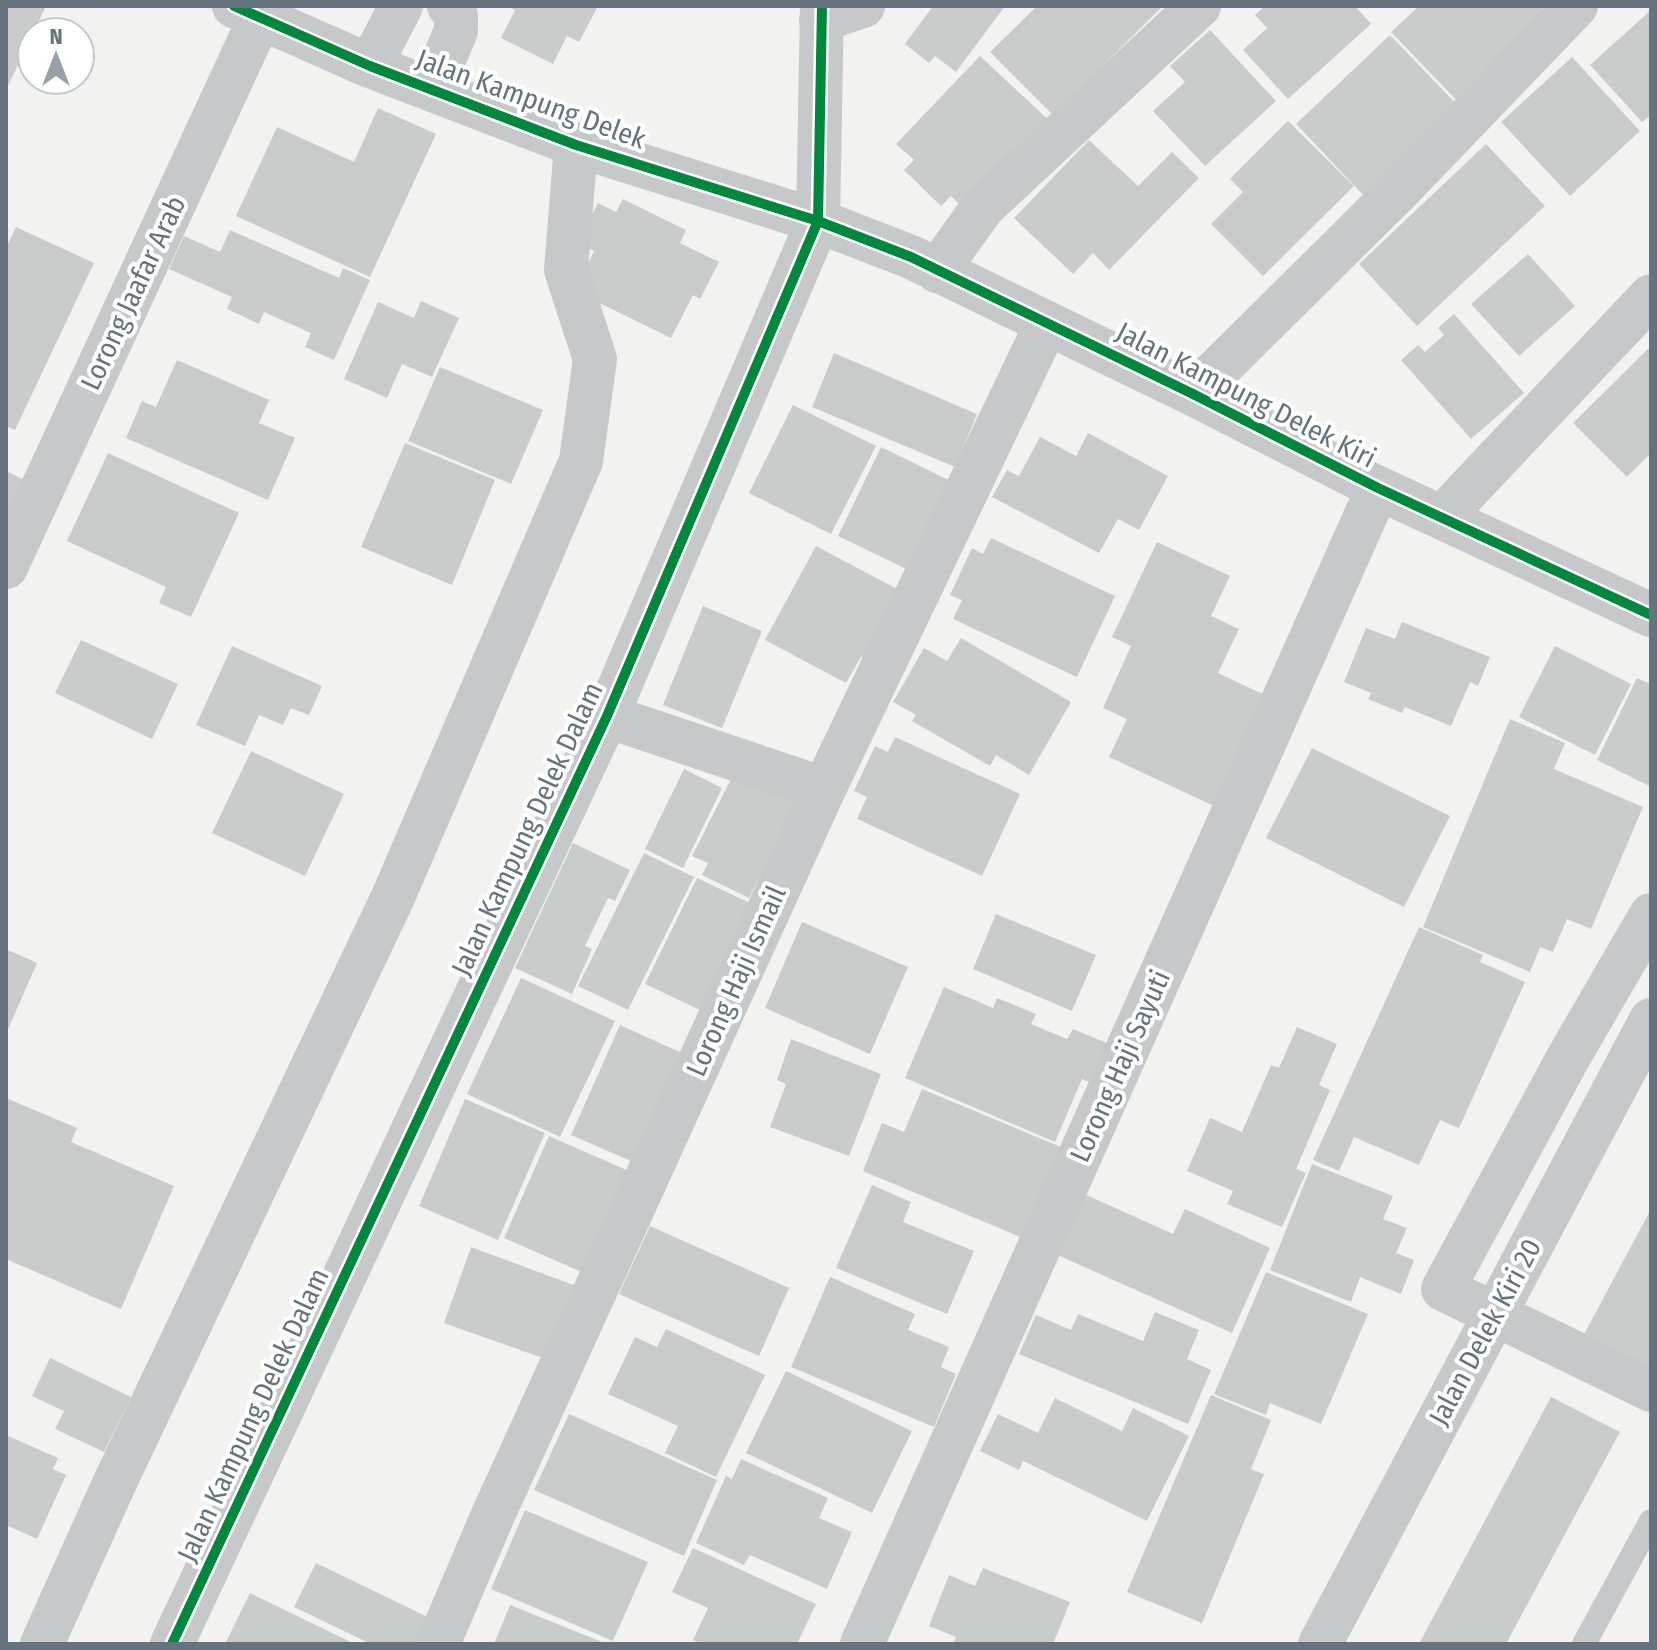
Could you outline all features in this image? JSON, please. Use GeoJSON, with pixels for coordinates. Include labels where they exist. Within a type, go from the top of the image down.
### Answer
{"type":"FeatureCollection","features":[{"type":"Feature","properties":{"kind":"street"},"geometry":{"type":"LineString","coordinates":[[370,66],[401,6]]}},
{"type":"Feature","properties":{"kind":"street"},"geometry":{"type":"LineString","coordinates":[[431,89],[456,31],[456,16],[449,6]]}},
{"type":"Feature","properties":{"kind":"street"},"geometry":{"type":"LineString","coordinates":[[822,13],[863,6]]}},
{"type":"Feature","properties":{"kind":"street"},"geometry":{"type":"LineString","coordinates":[[937,271],[983,207],[1199,6]]}},
{"type":"Feature","properties":{"kind":"street"},"geometry":{"type":"LineString","coordinates":[[1193,394],[1402,187],[1576,6]]}},
{"type":"Feature","properties":{"kind":"street","name":"Jalan Kampung Delek"},"geometry":{"type":"LineString","coordinates":[[247,12],[370,66],[576,145],[818,221]]}},
{"type":"Feature","properties":{"kind":"street","name":"Lorong Jaafar Arab"},"geometry":{"type":"LineString","coordinates":[[6,567],[247,12]]}},
{"type":"Feature","properties":{"kind":"street","name":"Jalan Kampung Delek Dalam"},"geometry":{"type":"LineString","coordinates":[[172,1644],[607,716],[818,221],[822,13]]}},
{"type":"Feature","properties":{"kind":"street"},"geometry":{"type":"LineString","coordinates":[[42,1644],[115,1482],[393,897],[581,461],[595,359],[566,270],[576,145]]}},
{"type":"Feature","properties":{"kind":"street","name":"Jalan Kampung Delek Kiri"},"geometry":{"type":"LineString","coordinates":[[818,221],[911,257],[1378,488],[1651,615]]}},
{"type":"Feature","properties":{"kind":"street"},"geometry":{"type":"LineString","coordinates":[[1442,517],[1651,296]]}},
{"type":"Feature","properties":{"kind":"street","name":"Lorong Haji Ismail"},"geometry":{"type":"LineString","coordinates":[[438,1644],[493,1515],[824,789],[1047,323]]}},
{"type":"Feature","properties":{"kind":"street","name":"Lorong Haji Sayuti"},"geometry":{"type":"LineString","coordinates":[[862,1644],[1378,488]]}},
{"type":"Feature","properties":{"kind":"street"},"geometry":{"type":"LineString","coordinates":[[607,716],[824,789]]}},
{"type":"Feature","properties":{"kind":"street","name":"Jalan Delek Kiri 20"},"geometry":{"type":"LineString","coordinates":[[1495,1313],[1443,1289],[1568,1058],[1651,915]]}},
{"type":"Feature","properties":{"kind":"street","name":"Jalan Delek Kiri 20"},"geometry":{"type":"LineString","coordinates":[[1320,1644],[1651,1020]]}},
{"type":"Feature","properties":{"kind":"street"},"geometry":{"type":"LineString","coordinates":[[1495,1313],[1651,1390]]}},
{"type":"Feature","properties":{"kind":"lane"},"geometry":{"type":"LineString","coordinates":[[1584,1644],[1651,1521]]}},
{"type":"Feature","properties":{"kind":"building"},"geometry":{"type":"Polygon","coordinates":[[[6,6],[46,6],[41,16],[16,16],[16,69],[6,90],[6,6]]]}},
{"type":"Feature","properties":{"kind":"building"},"geometry":{"type":"Polygon","coordinates":[[[506,6],[598,6],[579,42],[567,36],[553,64],[501,38],[515,10],[506,6]]]}},
{"type":"Feature","properties":{"kind":"building"},"geometry":{"type":"Polygon","coordinates":[[[933,6],[1005,6],[956,72],[935,56],[929,63],[905,44],[933,6]]]}},
{"type":"Feature","properties":{"kind":"building"},"geometry":{"type":"Polygon","coordinates":[[[1037,6],[1163,6],[1053,115],[990,52],[1037,6]]]}},
{"type":"Feature","properties":{"kind":"building"},"geometry":{"type":"Polygon","coordinates":[[[1265,6],[1355,6],[1371,24],[1288,99],[1243,50],[1267,28],[1255,15],[1265,6]]]}},
{"type":"Feature","properties":{"kind":"building"},"geometry":{"type":"Polygon","coordinates":[[[1419,6],[1540,6],[1555,22],[1464,108],[1391,32],[1419,6]]]}},
{"type":"Feature","properties":{"kind":"building"},"geometry":{"type":"Polygon","coordinates":[[[1651,10],[1651,115],[1642,122],[1590,65],[1651,10]]]}},
{"type":"Feature","properties":{"kind":"building"},"geometry":{"type":"Polygon","coordinates":[[[1210,30],[1276,101],[1205,166],[1153,111],[1185,82],[1170,66],[1210,30]]]}},
{"type":"Feature","properties":{"kind":"building"},"geometry":{"type":"Polygon","coordinates":[[[1390,35],[1464,112],[1369,201],[1296,124],[1390,35]]]}},
{"type":"Feature","properties":{"kind":"building"},"geometry":{"type":"Polygon","coordinates":[[[980,56],[1053,124],[968,212],[951,196],[941,206],[904,170],[914,160],[896,144],[980,56]]]}},
{"type":"Feature","properties":{"kind":"building"},"geometry":{"type":"Polygon","coordinates":[[[1572,57],[1640,131],[1570,196],[1501,122],[1572,57]]]}},
{"type":"Feature","properties":{"kind":"building"},"geometry":{"type":"Polygon","coordinates":[[[378,108],[436,134],[370,277],[236,216],[277,127],[354,162],[378,108]]]}},
{"type":"Feature","properties":{"kind":"building"},"geometry":{"type":"Polygon","coordinates":[[[1288,121],[1354,186],[1263,276],[1211,224],[1243,192],[1230,179],[1288,121]]]}},
{"type":"Feature","properties":{"kind":"building"},"geometry":{"type":"Polygon","coordinates":[[[1089,140],[1138,186],[1172,152],[1199,178],[1109,270],[1093,253],[1073,274],[1014,218],[1089,140]]]}},
{"type":"Feature","properties":{"kind":"building"},"geometry":{"type":"Polygon","coordinates":[[[1486,144],[1545,206],[1417,326],[1359,264],[1486,144]]]}},
{"type":"Feature","properties":{"kind":"building"},"geometry":{"type":"Polygon","coordinates":[[[623,199],[686,230],[680,243],[719,262],[700,299],[693,295],[671,338],[575,291],[594,251],[578,243],[598,203],[616,212],[623,199]]]}},
{"type":"Feature","properties":{"kind":"building"},"geometry":{"type":"Polygon","coordinates":[[[16,227],[94,263],[15,430],[6,426],[6,248],[16,227]]]}},
{"type":"Feature","properties":{"kind":"building"},"geometry":{"type":"Polygon","coordinates":[[[230,230],[339,278],[343,268],[370,280],[334,360],[305,347],[311,333],[264,312],[259,324],[227,309],[232,297],[169,269],[184,236],[220,252],[230,230]]]}},
{"type":"Feature","properties":{"kind":"building"},"geometry":{"type":"Polygon","coordinates":[[[1528,254],[1575,306],[1519,356],[1471,304],[1528,254]]]}},
{"type":"Feature","properties":{"kind":"building"},"geometry":{"type":"Polygon","coordinates":[[[421,301],[459,318],[432,377],[402,364],[387,398],[344,379],[378,302],[414,318],[421,301]]]}},
{"type":"Feature","properties":{"kind":"building"},"geometry":{"type":"Polygon","coordinates":[[[1454,314],[1524,393],[1471,439],[1401,360],[1418,345],[1425,352],[1444,335],[1438,328],[1454,314]]]}},
{"type":"Feature","properties":{"kind":"building"},"geometry":{"type":"Polygon","coordinates":[[[1648,349],[1651,352],[1651,453],[1627,477],[1573,423],[1648,349]]]}},
{"type":"Feature","properties":{"kind":"building"},"geometry":{"type":"Polygon","coordinates":[[[834,353],[977,414],[955,467],[812,407],[834,353]]]}},
{"type":"Feature","properties":{"kind":"building"},"geometry":{"type":"Polygon","coordinates":[[[177,360],[269,400],[259,423],[295,438],[268,500],[126,438],[142,401],[156,407],[177,360]]]}},
{"type":"Feature","properties":{"kind":"building"},"geometry":{"type":"Polygon","coordinates":[[[440,367],[543,410],[511,484],[408,441],[440,367]]]}},
{"type":"Feature","properties":{"kind":"building"},"geometry":{"type":"Polygon","coordinates":[[[793,405],[876,446],[831,534],[749,493],[793,405]]]}},
{"type":"Feature","properties":{"kind":"building"},"geometry":{"type":"Polygon","coordinates":[[[1088,433],[1168,476],[1139,530],[1118,519],[1099,553],[992,497],[1007,470],[1019,476],[1040,437],[1076,456],[1088,433]]]}},
{"type":"Feature","properties":{"kind":"building"},"geometry":{"type":"Polygon","coordinates":[[[405,443],[495,480],[452,585],[361,547],[405,443]]]}},
{"type":"Feature","properties":{"kind":"building"},"geometry":{"type":"Polygon","coordinates":[[[881,447],[965,488],[923,577],[838,536],[881,447]]]}},
{"type":"Feature","properties":{"kind":"building"},"geometry":{"type":"Polygon","coordinates":[[[108,453],[239,513],[191,617],[159,603],[166,587],[67,541],[108,453]]]}},
{"type":"Feature","properties":{"kind":"building"},"geometry":{"type":"Polygon","coordinates":[[[6,471],[29,482],[6,533],[6,471]]]}},
{"type":"Feature","properties":{"kind":"building"},"geometry":{"type":"Polygon","coordinates":[[[991,538],[1115,596],[1077,677],[953,619],[962,600],[950,595],[972,548],[983,554],[991,538]]]}},
{"type":"Feature","properties":{"kind":"building"},"geometry":{"type":"Polygon","coordinates":[[[1157,542],[1230,576],[1211,616],[1239,629],[1218,673],[1267,696],[1216,807],[1109,757],[1127,719],[1103,708],[1131,646],[1112,637],[1157,542]]]}},
{"type":"Feature","properties":{"kind":"building"},"geometry":{"type":"Polygon","coordinates":[[[816,546],[914,598],[877,666],[861,657],[846,683],[765,640],[816,546]]]}},
{"type":"Feature","properties":{"kind":"building"},"geometry":{"type":"Polygon","coordinates":[[[703,606],[762,631],[722,728],[663,705],[703,606]]]}},
{"type":"Feature","properties":{"kind":"building"},"geometry":{"type":"Polygon","coordinates":[[[1402,622],[1490,657],[1478,686],[1470,682],[1451,726],[1405,707],[1402,713],[1368,699],[1371,693],[1344,682],[1366,628],[1395,639],[1402,622]]]}},
{"type":"Feature","properties":{"kind":"building"},"geometry":{"type":"Polygon","coordinates":[[[961,638],[1071,702],[1029,775],[996,755],[990,766],[912,721],[916,715],[893,702],[924,648],[947,661],[961,638]]]}},
{"type":"Feature","properties":{"kind":"building"},"geometry":{"type":"Polygon","coordinates":[[[81,640],[178,684],[152,739],[55,693],[81,640]]]}},
{"type":"Feature","properties":{"kind":"building"},"geometry":{"type":"Polygon","coordinates":[[[232,646],[322,686],[309,715],[291,708],[283,725],[259,715],[245,746],[196,725],[232,646]]]}},
{"type":"Feature","properties":{"kind":"building"},"geometry":{"type":"Polygon","coordinates":[[[1555,646],[1631,684],[1595,755],[1519,717],[1555,646]]]}},
{"type":"Feature","properties":{"kind":"building"},"geometry":{"type":"Polygon","coordinates":[[[1637,678],[1651,684],[1651,787],[1597,760],[1637,678]]]}},
{"type":"Feature","properties":{"kind":"building"},"geometry":{"type":"Polygon","coordinates":[[[1510,719],[1565,743],[1554,769],[1643,807],[1591,929],[1567,919],[1553,952],[1540,947],[1530,972],[1423,927],[1510,719]]]}},
{"type":"Feature","properties":{"kind":"building"},"geometry":{"type":"Polygon","coordinates":[[[895,737],[1020,794],[982,876],[857,819],[867,797],[854,791],[875,746],[888,752],[895,737]]]}},
{"type":"Feature","properties":{"kind":"building"},"geometry":{"type":"Polygon","coordinates":[[[1312,748],[1450,816],[1404,907],[1266,838],[1312,748]]]}},
{"type":"Feature","properties":{"kind":"building"},"geometry":{"type":"Polygon","coordinates":[[[251,751],[344,794],[305,876],[212,833],[251,751]]]}},
{"type":"Feature","properties":{"kind":"building"},"geometry":{"type":"Polygon","coordinates":[[[739,763],[801,795],[749,898],[702,875],[708,863],[692,856],[739,763]]]}},
{"type":"Feature","properties":{"kind":"building"},"geometry":{"type":"Polygon","coordinates":[[[684,769],[722,788],[683,868],[645,849],[684,769]]]}},
{"type":"Feature","properties":{"kind":"building"},"geometry":{"type":"Polygon","coordinates":[[[573,843],[630,870],[615,901],[608,898],[585,946],[592,949],[572,994],[515,968],[573,843]]]}},
{"type":"Feature","properties":{"kind":"building"},"geometry":{"type":"Polygon","coordinates":[[[644,853],[694,877],[628,1010],[578,986],[644,853]]]}},
{"type":"Feature","properties":{"kind":"building"},"geometry":{"type":"Polygon","coordinates":[[[697,878],[752,904],[700,1010],[645,984],[697,878]]]}},
{"type":"Feature","properties":{"kind":"building"},"geometry":{"type":"Polygon","coordinates":[[[996,914],[1096,955],[1072,1011],[973,969],[996,914]]]}},
{"type":"Feature","properties":{"kind":"building"},"geometry":{"type":"Polygon","coordinates":[[[802,922],[908,967],[870,1054],[765,1008],[802,922]]]}},
{"type":"Feature","properties":{"kind":"building"},"geometry":{"type":"Polygon","coordinates":[[[1419,927],[1483,955],[1480,962],[1525,982],[1459,1128],[1440,1120],[1419,1165],[1354,1137],[1339,1171],[1313,1160],[1419,927]]]}},
{"type":"Feature","properties":{"kind":"building"},"geometry":{"type":"Polygon","coordinates":[[[6,949],[37,963],[6,1034],[6,949]]]}},
{"type":"Feature","properties":{"kind":"building"},"geometry":{"type":"Polygon","coordinates":[[[521,978],[615,1021],[560,1137],[467,1094],[521,978]]]}},
{"type":"Feature","properties":{"kind":"building"},"geometry":{"type":"Polygon","coordinates":[[[944,987],[993,1008],[997,998],[1036,1014],[1031,1024],[1067,1039],[1073,1029],[1109,1044],[1092,1083],[1082,1079],[1055,1142],[905,1078],[944,987]]]}},
{"type":"Feature","properties":{"kind":"building"},"geometry":{"type":"Polygon","coordinates":[[[620,1025],[682,1053],[633,1162],[571,1135],[620,1025]]]}},
{"type":"Feature","properties":{"kind":"building"},"geometry":{"type":"Polygon","coordinates":[[[1297,1027],[1337,1044],[1319,1085],[1330,1090],[1296,1169],[1306,1173],[1282,1227],[1227,1204],[1233,1191],[1187,1171],[1210,1118],[1242,1132],[1271,1065],[1279,1068],[1297,1027]]]}},
{"type":"Feature","properties":{"kind":"building"},"geometry":{"type":"Polygon","coordinates":[[[791,1039],[881,1074],[849,1156],[770,1127],[786,1084],[777,1080],[791,1039]]]}},
{"type":"Feature","properties":{"kind":"building"},"geometry":{"type":"Polygon","coordinates":[[[922,1089],[1061,1147],[1023,1238],[863,1171],[882,1123],[904,1132],[922,1089]]]}},
{"type":"Feature","properties":{"kind":"building"},"geometry":{"type":"Polygon","coordinates":[[[6,1098],[77,1128],[71,1142],[174,1186],[121,1309],[6,1259],[6,1098]]]}},
{"type":"Feature","properties":{"kind":"building"},"geometry":{"type":"Polygon","coordinates":[[[465,1099],[545,1133],[498,1240],[419,1206],[465,1099]]]}},
{"type":"Feature","properties":{"kind":"building"},"geometry":{"type":"Polygon","coordinates":[[[549,1136],[638,1175],[593,1277],[504,1238],[549,1136]]]}},
{"type":"Feature","properties":{"kind":"building"},"geometry":{"type":"Polygon","coordinates":[[[1312,1164],[1393,1196],[1383,1219],[1407,1228],[1396,1253],[1414,1260],[1401,1294],[1360,1277],[1351,1302],[1270,1270],[1312,1164]]]}},
{"type":"Feature","properties":{"kind":"building"},"geometry":{"type":"Polygon","coordinates":[[[872,1185],[911,1202],[903,1222],[974,1251],[947,1314],[836,1268],[872,1185]]]}},
{"type":"Feature","properties":{"kind":"building"},"geometry":{"type":"Polygon","coordinates":[[[1080,1192],[1173,1234],[1185,1209],[1270,1248],[1232,1333],[1053,1253],[1080,1192]]]}},
{"type":"Feature","properties":{"kind":"building"},"geometry":{"type":"Polygon","coordinates":[[[1651,1209],[1651,1377],[1581,1340],[1651,1209]]]}},
{"type":"Feature","properties":{"kind":"building"},"geometry":{"type":"Polygon","coordinates":[[[650,1226],[789,1288],[759,1356],[619,1294],[650,1226]]]}},
{"type":"Feature","properties":{"kind":"building"},"geometry":{"type":"Polygon","coordinates":[[[471,1247],[579,1287],[551,1361],[444,1323],[471,1247]]]}},
{"type":"Feature","properties":{"kind":"building"},"geometry":{"type":"Polygon","coordinates":[[[1266,1272],[1368,1314],[1321,1424],[1270,1403],[1266,1415],[1214,1394],[1266,1272]]]}},
{"type":"Feature","properties":{"kind":"building"},"geometry":{"type":"Polygon","coordinates":[[[830,1277],[915,1314],[908,1330],[949,1347],[941,1367],[956,1374],[934,1427],[791,1367],[830,1277]]]}},
{"type":"Feature","properties":{"kind":"building"},"geometry":{"type":"Polygon","coordinates":[[[1155,1312],[1199,1330],[1187,1359],[1211,1370],[1188,1424],[1019,1354],[1036,1315],[1071,1330],[1078,1314],[1143,1341],[1155,1312]]]}},
{"type":"Feature","properties":{"kind":"building"},"geometry":{"type":"Polygon","coordinates":[[[666,1329],[765,1375],[716,1477],[665,1453],[678,1426],[608,1394],[635,1337],[657,1347],[666,1329]]]}},
{"type":"Feature","properties":{"kind":"building"},"geometry":{"type":"Polygon","coordinates":[[[50,1358],[131,1397],[104,1452],[55,1429],[64,1411],[32,1396],[50,1358]]]}},
{"type":"Feature","properties":{"kind":"building"},"geometry":{"type":"Polygon","coordinates":[[[786,1371],[912,1431],[872,1513],[746,1453],[786,1371]]]}},
{"type":"Feature","properties":{"kind":"building"},"geometry":{"type":"Polygon","coordinates":[[[1211,1395],[1271,1420],[1251,1469],[1264,1474],[1202,1623],[1127,1592],[1211,1395]]]}},
{"type":"Feature","properties":{"kind":"building"},"geometry":{"type":"Polygon","coordinates":[[[1551,1397],[1620,1432],[1506,1644],[1419,1644],[1551,1397]]]}},
{"type":"Feature","properties":{"kind":"building"},"geometry":{"type":"Polygon","coordinates":[[[1055,1398],[1122,1431],[1133,1408],[1189,1436],[1147,1521],[1023,1461],[1019,1470],[980,1451],[998,1414],[1038,1433],[1055,1398]]]}},
{"type":"Feature","properties":{"kind":"building"},"geometry":{"type":"Polygon","coordinates":[[[569,1414],[717,1480],[684,1556],[534,1490],[569,1414]]]}},
{"type":"Feature","properties":{"kind":"building"},"geometry":{"type":"Polygon","coordinates":[[[6,1435],[58,1458],[53,1469],[66,1475],[37,1539],[6,1525],[6,1435]]]}},
{"type":"Feature","properties":{"kind":"building"},"geometry":{"type":"Polygon","coordinates":[[[741,1459],[828,1498],[819,1518],[852,1532],[827,1589],[750,1555],[744,1565],[696,1543],[726,1476],[732,1479],[741,1459]]]}},
{"type":"Feature","properties":{"kind":"building"},"geometry":{"type":"Polygon","coordinates":[[[525,1510],[648,1562],[613,1641],[491,1589],[525,1510]]]}},
{"type":"Feature","properties":{"kind":"building"},"geometry":{"type":"Polygon","coordinates":[[[693,1548],[816,1604],[797,1644],[701,1644],[693,1640],[708,1608],[672,1592],[693,1548]]]}},
{"type":"Feature","properties":{"kind":"building"},"geometry":{"type":"Polygon","coordinates":[[[316,1563],[432,1619],[420,1644],[371,1644],[294,1607],[316,1563]]]}},
{"type":"Feature","properties":{"kind":"building"},"geometry":{"type":"Polygon","coordinates":[[[983,1568],[1070,1602],[1053,1644],[953,1644],[956,1637],[929,1626],[949,1575],[975,1586],[983,1568]]]}},
{"type":"Feature","properties":{"kind":"building"},"geometry":{"type":"Polygon","coordinates":[[[250,1593],[355,1644],[225,1644],[250,1593]]]}},
{"type":"Feature","properties":{"kind":"building"},"geometry":{"type":"Polygon","coordinates":[[[510,1605],[607,1644],[494,1644],[510,1605]]]}},
{"type":"Feature","properties":{"kind":"cycle path"},"geometry":{"type":"LineString","coordinates":[[234,6],[370,66],[576,145],[818,221],[911,257],[1378,488],[1651,615]]}},
{"type":"Feature","properties":{"kind":"cycle path"},"geometry":{"type":"LineString","coordinates":[[172,1644],[607,716],[818,221],[822,6]]}}]}
